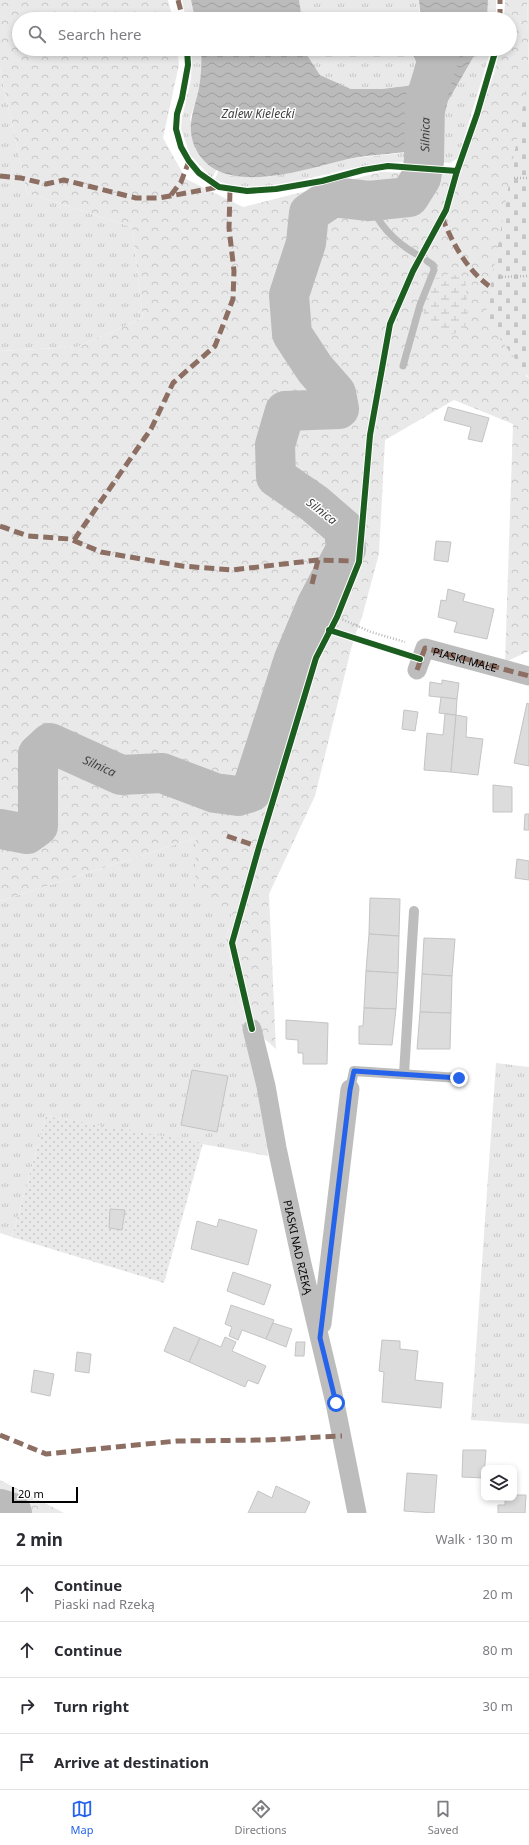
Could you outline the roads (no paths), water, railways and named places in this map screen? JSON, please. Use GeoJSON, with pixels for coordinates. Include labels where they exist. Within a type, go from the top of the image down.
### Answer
{"type":"FeatureCollection","features":[{"type":"Feature","properties":{"kind":"street","name":"PIASKI MAŁE"},"geometry":{"type":"LineString","coordinates":[[417,670],[425,648],[529,676]]}},
{"type":"Feature","properties":{"kind":"street","name":"PIASKI NAD RZEKĄ"},"geometry":{"type":"LineString","coordinates":[[252,1028],[320,1338],[336,1403],[357,1513]]}},
{"type":"Feature","properties":{"kind":"street"},"geometry":{"type":"LineString","coordinates":[[320,1338],[350,1090]]}},
{"type":"Feature","properties":{"kind":"lane"},"geometry":{"type":"LineString","coordinates":[[404,1074],[414,911]]}},
{"type":"Feature","properties":{"kind":"lane"},"geometry":{"type":"LineString","coordinates":[[350,1090],[354,1071],[459,1078]]}},
{"type":"Feature","properties":{"kind":"water"},"geometry":{"type":"Polygon","coordinates":[[[191,0],[299,0],[301,12],[194,12],[191,0]]]}},
{"type":"Feature","properties":{"kind":"water"},"geometry":{"type":"Polygon","coordinates":[[[419,0],[488,0],[487,12],[420,12],[419,0]]]}},
{"type":"Feature","properties":{"kind":"water","name":"Zalew Kielecki"},"geometry":{"type":"Polygon","coordinates":[[[201,56],[308,56],[320,75],[351,89],[382,89],[414,85],[421,74],[414,56],[474,56],[448,101],[444,117],[440,162],[419,160],[412,152],[407,152],[353,158],[289,173],[264,177],[241,177],[221,172],[204,161],[193,142],[191,135],[191,122],[200,83],[201,56]]]}},
{"type":"Feature","properties":{"kind":"waterway","name":"Silnica"},"geometry":{"type":"LineString","coordinates":[[0,829],[27,834],[38,826],[38,754],[50,743],[121,775],[162,773],[215,793],[238,796],[251,792],[294,659],[317,604],[346,549],[344,529],[315,504],[276,477],[275,445],[285,411],[339,409],[336,393],[315,369],[292,334],[289,295],[306,243],[309,213],[333,197],[369,201],[409,197],[421,178],[424,161],[425,102],[439,56]]}},
{"type":"Feature","properties":{"kind":"waterway"},"geometry":{"type":"LineString","coordinates":[[369,201],[377,217],[388,232],[401,244],[416,254]]}},
{"type":"Feature","properties":{"kind":"waterway"},"geometry":{"type":"LineString","coordinates":[[403,366],[420,305],[434,270],[433,265],[427,261]]}},
{"type":"Feature","properties":{"kind":"waterway","name":"Silnica"},"geometry":{"type":"LineString","coordinates":[[0,1509],[12,1513]]}}]}
